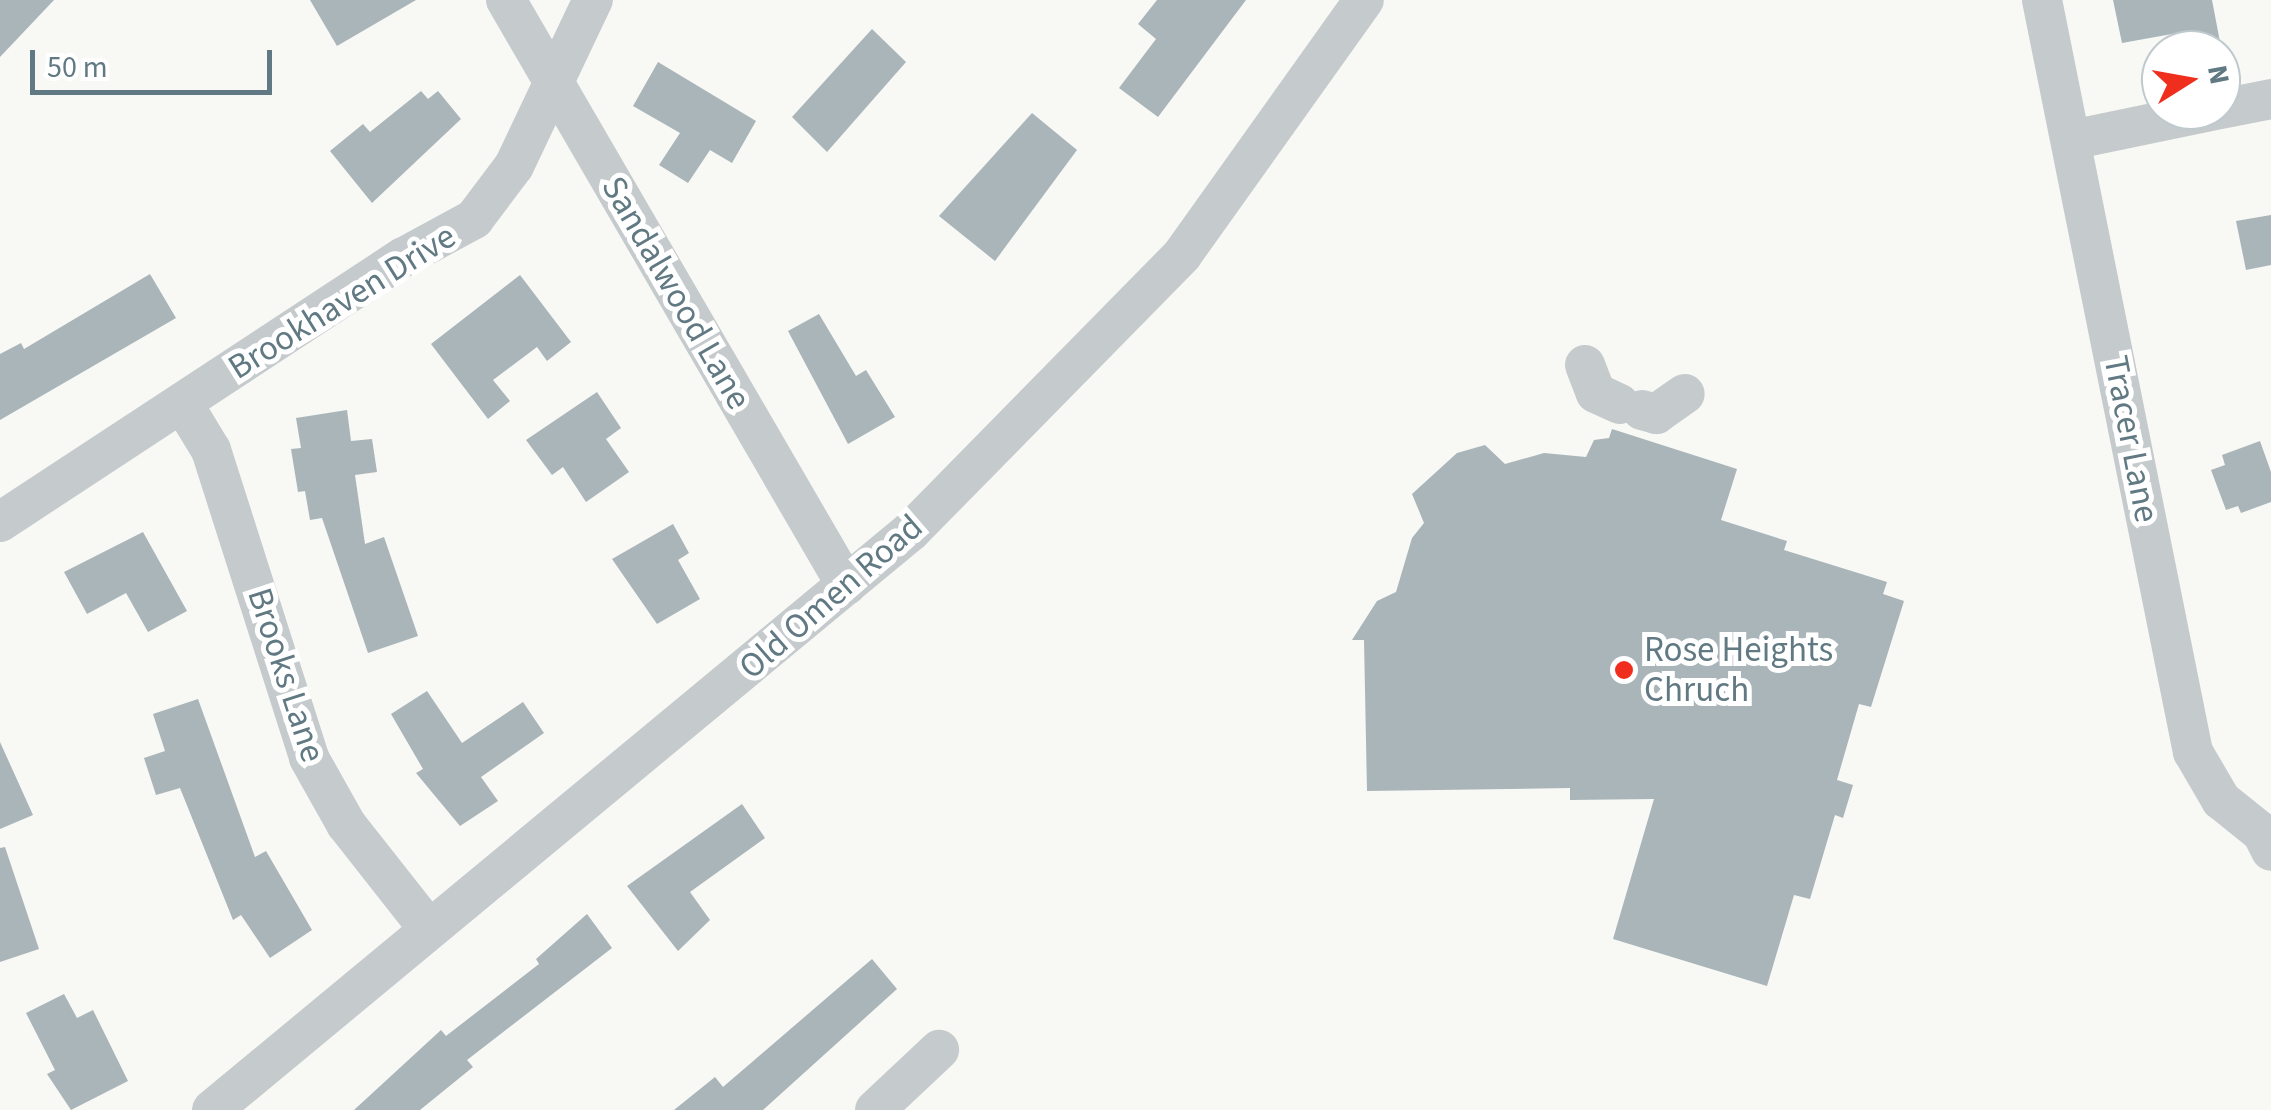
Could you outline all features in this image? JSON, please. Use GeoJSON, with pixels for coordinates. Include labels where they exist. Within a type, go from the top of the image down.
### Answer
{"type":"FeatureCollection","features":[{"type":"Feature","properties":{"kind":"street","name":"Sandalwood Lane"},"geometry":{"type":"LineString","coordinates":[[506,0],[846,585]]}},
{"type":"Feature","properties":{"kind":"street","name":"Brookhaven Drive"},"geometry":{"type":"LineString","coordinates":[[0,522],[474,219],[514,166],[556,86],[593,0]]}},
{"type":"Feature","properties":{"kind":"street","name":"Old Omen Road"},"geometry":{"type":"LineString","coordinates":[[212,1110],[427,927],[910,532],[1182,254],[1364,0]]}},
{"type":"Feature","properties":{"kind":"street","name":"Tracer Lane"},"geometry":{"type":"LineString","coordinates":[[2042,0],[2192,752],[2221,800],[2262,833],[2271,851]]}},
{"type":"Feature","properties":{"kind":"street"},"geometry":{"type":"LineString","coordinates":[[2241,105],[2271,99]]}},
{"type":"Feature","properties":{"kind":"street"},"geometry":{"type":"LineString","coordinates":[[2072,140],[2141,126]]}},
{"type":"Feature","properties":{"kind":"street"},"geometry":{"type":"LineString","coordinates":[[1585,365],[1596,393],[1631,407],[1656,414],[1686,394]]}},
{"type":"Feature","properties":{"kind":"street","name":"Brooks Lane"},"geometry":{"type":"LineString","coordinates":[[182,404],[211,450],[308,758],[346,824],[427,927]]}},
{"type":"Feature","properties":{"kind":"street"},"geometry":{"type":"LineString","coordinates":[[875,1110],[939,1050]]}},
{"type":"Feature","properties":{"kind":"building"},"geometry":{"type":"Polygon","coordinates":[[[0,0],[54,0],[0,57],[0,0]]]}},
{"type":"Feature","properties":{"kind":"building"},"geometry":{"type":"Polygon","coordinates":[[[310,0],[416,0],[337,46],[310,0]]]}},
{"type":"Feature","properties":{"kind":"building"},"geometry":{"type":"Polygon","coordinates":[[[1157,0],[1246,0],[1158,117],[1119,88],[1156,39],[1138,24],[1157,0]]]}},
{"type":"Feature","properties":{"kind":"building"},"geometry":{"type":"Polygon","coordinates":[[[2113,0],[2212,0],[2218,30],[2141,30],[2141,40],[2122,43],[2113,0]]]}},
{"type":"Feature","properties":{"kind":"building"},"geometry":{"type":"Polygon","coordinates":[[[872,29],[906,62],[827,152],[792,117],[872,29]]]}},
{"type":"Feature","properties":{"kind":"building"},"geometry":{"type":"Polygon","coordinates":[[[658,62],[756,121],[732,163],[710,150],[688,183],[659,165],[680,133],[633,106],[658,62]]]}},
{"type":"Feature","properties":{"kind":"building"},"geometry":{"type":"Polygon","coordinates":[[[421,91],[428,99],[438,91],[461,119],[372,203],[330,151],[363,124],[370,132],[421,91]]]}},
{"type":"Feature","properties":{"kind":"building"},"geometry":{"type":"Polygon","coordinates":[[[1032,113],[1077,150],[995,261],[939,216],[1032,113]]]}},
{"type":"Feature","properties":{"kind":"building"},"geometry":{"type":"Polygon","coordinates":[[[2271,215],[2271,265],[2246,270],[2236,221],[2271,215]]]}},
{"type":"Feature","properties":{"kind":"building"},"geometry":{"type":"Polygon","coordinates":[[[150,274],[176,318],[0,420],[0,354],[21,343],[24,349],[150,274]]]}},
{"type":"Feature","properties":{"kind":"building"},"geometry":{"type":"Polygon","coordinates":[[[520,275],[571,342],[547,361],[537,347],[493,380],[510,401],[488,419],[431,344],[520,275]]]}},
{"type":"Feature","properties":{"kind":"building"},"geometry":{"type":"Polygon","coordinates":[[[819,314],[856,376],[866,370],[895,417],[848,444],[788,331],[819,314]]]}},
{"type":"Feature","properties":{"kind":"building"},"geometry":{"type":"Polygon","coordinates":[[[597,392],[621,428],[606,439],[629,472],[586,502],[563,467],[552,475],[526,440],[597,392]]]}},
{"type":"Feature","properties":{"kind":"building"},"geometry":{"type":"Polygon","coordinates":[[[347,410],[351,441],[372,439],[377,472],[355,475],[365,544],[384,537],[418,636],[368,653],[322,518],[310,520],[305,491],[298,492],[291,449],[301,448],[296,418],[347,410]]]}},
{"type":"Feature","properties":{"kind":"building","name":"Rose Heights Chruch"},"geometry":{"type":"Polygon","coordinates":[[[1612,429],[1737,469],[1721,520],[1787,541],[1784,550],[1887,582],[1883,594],[1904,601],[1871,707],[1859,704],[1837,780],[1853,785],[1843,818],[1835,815],[1810,899],[1794,895],[1767,986],[1613,939],[1654,799],[1570,800],[1570,788],[1367,791],[1364,640],[1352,640],[1377,601],[1396,592],[1412,538],[1424,523],[1412,494],[1457,453],[1485,445],[1505,464],[1544,453],[1586,457],[1594,440],[1609,438],[1612,429]]]}},
{"type":"Feature","properties":{"kind":"building"},"geometry":{"type":"Polygon","coordinates":[[[2260,441],[2271,472],[2271,502],[2241,513],[2238,506],[2226,510],[2211,470],[2225,465],[2222,455],[2260,441]]]}},
{"type":"Feature","properties":{"kind":"building"},"geometry":{"type":"Polygon","coordinates":[[[673,524],[689,553],[678,560],[700,599],[657,624],[612,559],[673,524]]]}},
{"type":"Feature","properties":{"kind":"building"},"geometry":{"type":"Polygon","coordinates":[[[143,532],[187,611],[148,632],[126,593],[87,614],[64,572],[143,532]]]}},
{"type":"Feature","properties":{"kind":"building"},"geometry":{"type":"Polygon","coordinates":[[[427,691],[462,743],[523,702],[544,733],[481,777],[498,801],[460,826],[416,773],[423,769],[391,714],[427,691]]]}},
{"type":"Feature","properties":{"kind":"building"},"geometry":{"type":"Polygon","coordinates":[[[198,699],[255,857],[266,851],[312,930],[270,958],[241,915],[233,920],[180,788],[156,795],[144,758],[165,751],[153,714],[198,699]]]}},
{"type":"Feature","properties":{"kind":"building"},"geometry":{"type":"Polygon","coordinates":[[[0,742],[33,815],[0,829],[0,742]]]}},
{"type":"Feature","properties":{"kind":"building"},"geometry":{"type":"Polygon","coordinates":[[[742,804],[765,838],[690,892],[710,920],[678,951],[627,886],[742,804]]]}},
{"type":"Feature","properties":{"kind":"building"},"geometry":{"type":"Polygon","coordinates":[[[5,847],[39,949],[0,962],[0,848],[5,847]]]}},
{"type":"Feature","properties":{"kind":"building"},"geometry":{"type":"Polygon","coordinates":[[[587,914],[612,948],[467,1060],[473,1067],[420,1110],[354,1110],[441,1030],[446,1036],[539,964],[536,959],[587,914]]]}},
{"type":"Feature","properties":{"kind":"building"},"geometry":{"type":"Polygon","coordinates":[[[872,959],[897,989],[763,1110],[674,1110],[715,1077],[723,1087],[872,959]]]}},
{"type":"Feature","properties":{"kind":"building"},"geometry":{"type":"Polygon","coordinates":[[[64,994],[77,1018],[93,1010],[128,1081],[71,1110],[47,1074],[55,1070],[26,1013],[64,994]]]}},
{"type":"Feature","properties":{"kind":"place","name":"Rose Heights Chruch"},"geometry":{"type":"Point","coordinates":[1624,670]}}]}
